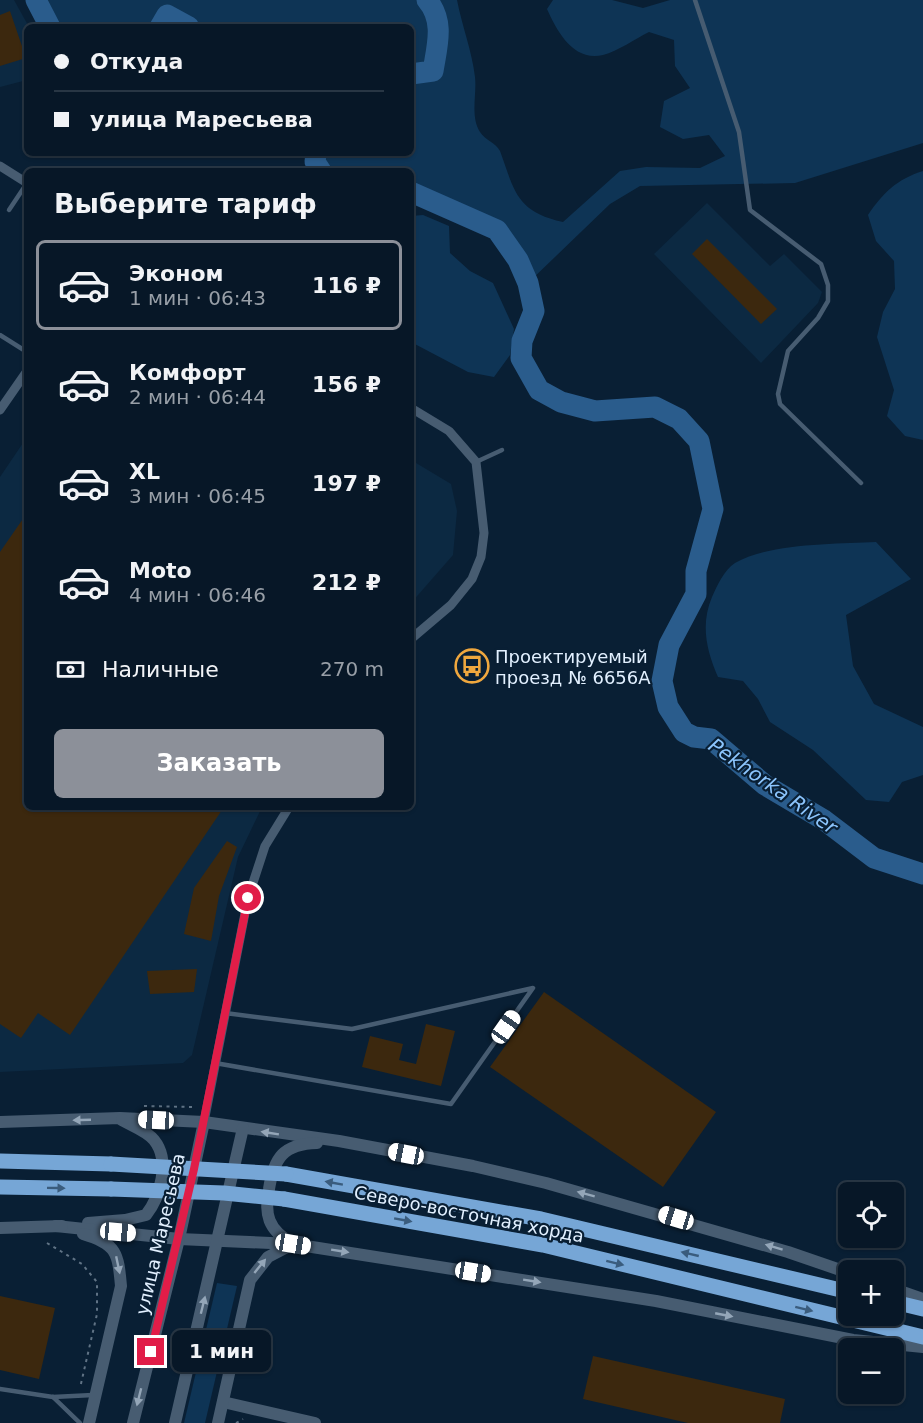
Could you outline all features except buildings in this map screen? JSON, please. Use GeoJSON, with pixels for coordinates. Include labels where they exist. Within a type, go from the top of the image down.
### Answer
{"type":"FeatureCollection","features":[{"type":"Feature","properties":{"kind":"highway","name":"Северо-восточная хорда"},"geometry":{"type":"LineString","coordinates":[[0,1161],[111,1164],[286,1174],[541,1219],[838,1289]]}},
{"type":"Feature","properties":{"kind":"highway","name":"Северо-восточная хорда"},"geometry":{"type":"LineString","coordinates":[[0,1188],[224,1193],[284,1199],[543,1245],[923,1337]]}},
{"type":"Feature","properties":{"kind":"highway"},"geometry":{"type":"LineString","coordinates":[[904,1304],[923,1309]]}},
{"type":"Feature","properties":{"kind":"street"},"geometry":{"type":"LineString","coordinates":[[0,166],[24,181]]}},
{"type":"Feature","properties":{"kind":"street"},"geometry":{"type":"LineString","coordinates":[[0,411],[24,375]]}},
{"type":"Feature","properties":{"kind":"street"},"geometry":{"type":"LineString","coordinates":[[414,410],[449,431],[476,462],[483,508],[484,534],[481,558],[472,579],[458,596],[414,636]]}},
{"type":"Feature","properties":{"kind":"street"},"geometry":{"type":"LineString","coordinates":[[204,1122],[248,898],[265,846],[287,810]]}},
{"type":"Feature","properties":{"kind":"street"},"geometry":{"type":"LineString","coordinates":[[0,1228],[125,1220],[146,1215],[155,1203],[163,1160],[160,1150],[150,1136],[120,1118]]}},
{"type":"Feature","properties":{"kind":"street"},"geometry":{"type":"LineString","coordinates":[[0,1122],[120,1118],[204,1122],[339,1141],[473,1166],[546,1183],[754,1242],[838,1269]]}},
{"type":"Feature","properties":{"kind":"street","name":"улица Маресьева"},"geometry":{"type":"LineString","coordinates":[[133,1423],[179,1239],[204,1122]]}},
{"type":"Feature","properties":{"kind":"street"},"geometry":{"type":"LineString","coordinates":[[175,1423],[243,1128]]}},
{"type":"Feature","properties":{"kind":"street"},"geometry":{"type":"LineString","coordinates":[[293,1244],[274,1232],[268,1221],[265,1208],[273,1167],[288,1149],[306,1143],[339,1141]]}},
{"type":"Feature","properties":{"kind":"street"},"geometry":{"type":"LineString","coordinates":[[56,1226],[179,1239],[293,1244],[656,1301],[853,1340],[923,1347]]}},
{"type":"Feature","properties":{"kind":"street"},"geometry":{"type":"LineString","coordinates":[[56,1226],[103,1239],[113,1247],[118,1263],[121,1286],[89,1423]]}},
{"type":"Feature","properties":{"kind":"street"},"geometry":{"type":"LineString","coordinates":[[218,1423],[250,1280],[258,1266],[272,1253],[293,1244]]}},
{"type":"Feature","properties":{"kind":"street"},"geometry":{"type":"LineString","coordinates":[[904,1292],[923,1299]]}},
{"type":"Feature","properties":{"kind":"street"},"geometry":{"type":"LineString","coordinates":[[223,1402],[315,1423]]}},
{"type":"Feature","properties":{"kind":"lane"},"geometry":{"type":"LineString","coordinates":[[695,0],[739,132],[750,210],[821,264],[828,285],[828,302],[819,318],[788,351],[778,394],[780,404],[861,483]]}},
{"type":"Feature","properties":{"kind":"lane"},"geometry":{"type":"LineString","coordinates":[[9,210],[24,188]]}},
{"type":"Feature","properties":{"kind":"lane"},"geometry":{"type":"LineString","coordinates":[[0,335],[24,350]]}},
{"type":"Feature","properties":{"kind":"lane"},"geometry":{"type":"LineString","coordinates":[[476,462],[502,450]]}},
{"type":"Feature","properties":{"kind":"lane"},"geometry":{"type":"LineString","coordinates":[[215,1063],[451,1104],[533,988],[352,1029],[225,1013]]}},
{"type":"Feature","properties":{"kind":"lane"},"geometry":{"type":"LineString","coordinates":[[0,1389],[53,1397],[95,1395]]}},
{"type":"Feature","properties":{"kind":"lane"},"geometry":{"type":"LineString","coordinates":[[53,1397],[80,1423]]}},
{"type":"Feature","properties":{"kind":"path"},"geometry":{"type":"LineString","coordinates":[[47,1242],[82,1264],[96,1282],[96,1314],[86,1363]]}},
{"type":"Feature","properties":{"kind":"shaded area"},"geometry":{"type":"Polygon","coordinates":[[[0,0],[14,0],[27,24],[24,24],[24,81],[0,87],[0,0]]]}},
{"type":"Feature","properties":{"kind":"shaded area"},"geometry":{"type":"Polygon","coordinates":[[[36,0],[457,0],[474,67],[477,126],[482,135],[500,151],[514,189],[526,206],[535,212],[563,222],[620,171],[646,167],[700,168],[725,156],[709,135],[683,139],[660,127],[664,101],[690,88],[675,66],[674,40],[649,32],[603,55],[583,54],[568,43],[556,26],[547,9],[553,0],[612,0],[643,8],[670,0],[923,0],[923,143],[795,183],[640,186],[610,204],[528,283],[518,260],[497,230],[414,193],[414,168],[319,168],[315,162],[316,156],[414,156],[414,24],[184,24],[167,15],[162,24],[48,24],[36,0]]]}},
{"type":"Feature","properties":{"kind":"shaded area"},"geometry":{"type":"Polygon","coordinates":[[[923,171],[923,440],[905,436],[887,416],[894,390],[877,337],[883,312],[895,289],[894,261],[876,241],[868,215],[891,188],[923,171]]]}},
{"type":"Feature","properties":{"kind":"shaded area"},"geometry":{"type":"Polygon","coordinates":[[[707,203],[770,266],[784,254],[822,292],[818,303],[761,363],[654,254],[707,203]]]}},
{"type":"Feature","properties":{"kind":"shaded area"},"geometry":{"type":"Polygon","coordinates":[[[423,215],[449,226],[450,253],[470,271],[493,283],[514,329],[510,355],[494,377],[468,372],[414,344],[414,216],[423,215]]]}},
{"type":"Feature","properties":{"kind":"shaded area"},"geometry":{"type":"Polygon","coordinates":[[[24,441],[24,810],[261,810],[238,857],[192,1055],[183,1063],[0,1072],[0,477],[24,441]]]}},
{"type":"Feature","properties":{"kind":"shaded area"},"geometry":{"type":"Polygon","coordinates":[[[414,462],[451,484],[457,511],[453,555],[414,600],[414,462]]]}},
{"type":"Feature","properties":{"kind":"shaded area"},"geometry":{"type":"Polygon","coordinates":[[[876,542],[911,579],[846,615],[853,666],[874,704],[923,727],[923,775],[902,782],[889,802],[866,800],[813,750],[770,722],[758,699],[743,681],[718,677],[706,638],[708,607],[724,574],[735,563],[749,556],[784,548],[876,542]]]}},
{"type":"Feature","properties":{"kind":"shaded area"},"geometry":{"type":"Polygon","coordinates":[[[217,1283],[237,1286],[205,1423],[184,1423],[217,1283]]]}},
{"type":"Feature","properties":{"kind":"waterway"},"geometry":{"type":"LineString","coordinates":[[36,0],[48,24]]}},
{"type":"Feature","properties":{"kind":"waterway","name":"Pekhorka River"},"geometry":{"type":"LineString","coordinates":[[414,74],[433,71],[438,43],[436,16],[427,0]]}},
{"type":"Feature","properties":{"kind":"waterway"},"geometry":{"type":"LineString","coordinates":[[162,24],[167,15],[184,24]]}},
{"type":"Feature","properties":{"kind":"waterway","name":"Pekhorka River"},"geometry":{"type":"LineString","coordinates":[[316,156],[315,162],[319,168]]}},
{"type":"Feature","properties":{"kind":"waterway","name":"Pekhorka River"},"geometry":{"type":"LineString","coordinates":[[414,193],[497,230],[518,260],[528,283],[534,311],[522,341],[521,358],[539,390],[561,402],[595,411],[655,407],[679,419],[699,441],[713,509],[696,571],[696,594],[669,645],[662,681],[668,707],[684,732],[694,737],[711,739],[765,785],[824,820],[874,858],[923,874]]}},
{"type":"Feature","properties":{"kind":"place","name":"Проектируемый проезд № 6656А"},"geometry":{"type":"Point","coordinates":[472,666]}},
{"type":"Feature","properties":{"kind":"route"},"geometry":{"type":"LineString","coordinates":[[151,1352],[194,1169],[248,898]]}}]}
